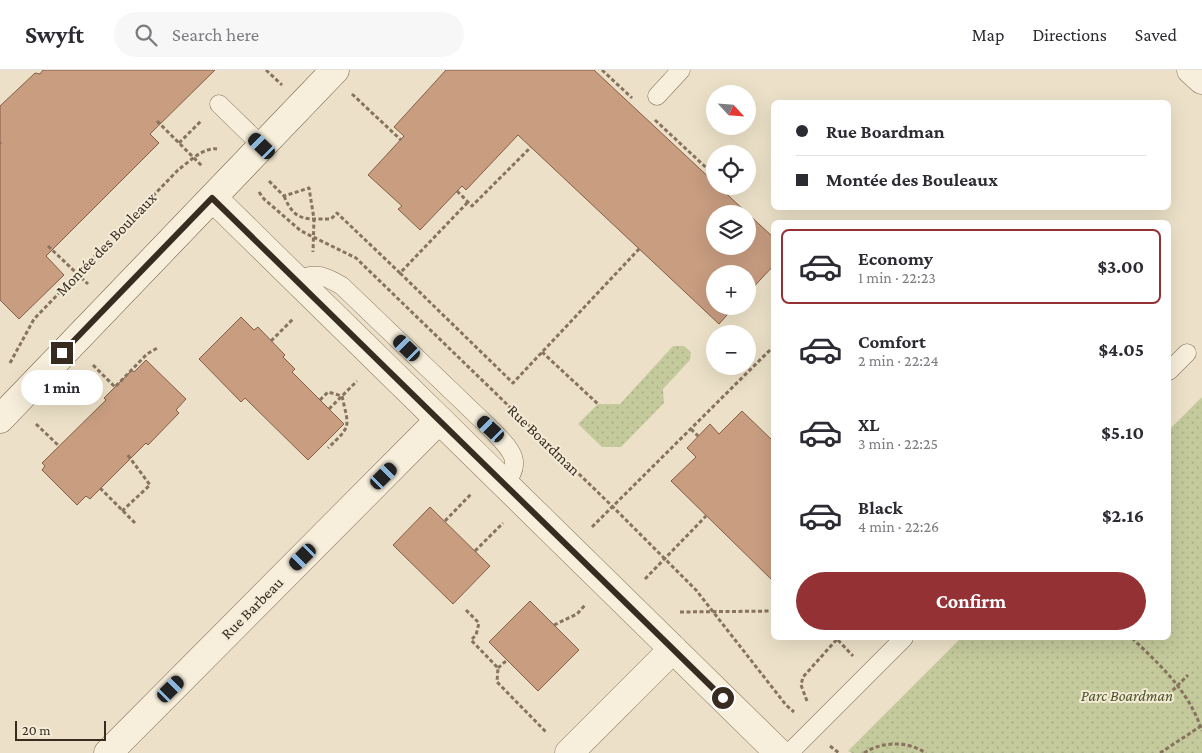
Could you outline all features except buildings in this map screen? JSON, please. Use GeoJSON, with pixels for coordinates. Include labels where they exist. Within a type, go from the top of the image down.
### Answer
{"type":"FeatureCollection","features":[{"type":"Feature","properties":{"kind":"street"},"geometry":{"type":"LineString","coordinates":[[1191,70],[1202,80]]}},
{"type":"Feature","properties":{"kind":"street"},"geometry":{"type":"LineString","coordinates":[[1,416],[211,185],[262,146],[340,79]]}},
{"type":"Feature","properties":{"kind":"street"},"geometry":{"type":"LineString","coordinates":[[211,185],[298,281],[439,420],[491,486],[673,649],[780,753]]}},
{"type":"Feature","properties":{"kind":"street","name":"Rue Barbeau"},"geometry":{"type":"LineString","coordinates":[[108,753],[439,420]]}},
{"type":"Feature","properties":{"kind":"street"},"geometry":{"type":"LineString","coordinates":[[560,745],[673,649]]}},
{"type":"Feature","properties":{"kind":"lane"},"geometry":{"type":"LineString","coordinates":[[657,96],[680,70]]}},
{"type":"Feature","properties":{"kind":"lane"},"geometry":{"type":"LineString","coordinates":[[218,104],[262,146]]}},
{"type":"Feature","properties":{"kind":"lane"},"geometry":{"type":"LineString","coordinates":[[298,281],[312,274],[329,278],[342,286],[491,429],[509,449],[515,463],[514,470],[491,486]]}},
{"type":"Feature","properties":{"kind":"lane"},"geometry":{"type":"LineString","coordinates":[[1171,369],[1187,353]]}},
{"type":"Feature","properties":{"kind":"lane"},"geometry":{"type":"LineString","coordinates":[[789,753],[902,640]]}},
{"type":"Feature","properties":{"kind":"path"},"geometry":{"type":"LineString","coordinates":[[266,70],[287,91]]}},
{"type":"Feature","properties":{"kind":"path"},"geometry":{"type":"LineString","coordinates":[[602,70],[637,103]]}},
{"type":"Feature","properties":{"kind":"path"},"geometry":{"type":"LineString","coordinates":[[340,79],[401,140]]}},
{"type":"Feature","properties":{"kind":"path"},"geometry":{"type":"LineString","coordinates":[[179,143],[218,104]]}},
{"type":"Feature","properties":{"kind":"path"},"geometry":{"type":"LineString","coordinates":[[651,116],[706,167]]}},
{"type":"Feature","properties":{"kind":"path"},"geometry":{"type":"LineString","coordinates":[[157,121],[194,158],[211,185]]}},
{"type":"Feature","properties":{"kind":"path"},"geometry":{"type":"LineString","coordinates":[[457,191],[472,206],[531,147]]}},
{"type":"Feature","properties":{"kind":"path","name":"Montée des Bouleaux"},"geometry":{"type":"LineString","coordinates":[[6,369],[34,319],[76,273],[178,170],[212,148],[219,149]]}},
{"type":"Feature","properties":{"kind":"path"},"geometry":{"type":"LineString","coordinates":[[266,179],[284,196],[290,211],[303,219],[331,218],[337,213],[513,383],[639,250]]}},
{"type":"Feature","properties":{"kind":"path"},"geometry":{"type":"LineString","coordinates":[[284,196],[309,188],[314,219],[313,252]]}},
{"type":"Feature","properties":{"kind":"path","name":"Rue Boardman"},"geometry":{"type":"LineString","coordinates":[[261,195],[301,231],[356,258],[612,506],[714,611],[786,704],[799,717]]}},
{"type":"Feature","properties":{"kind":"path"},"geometry":{"type":"LineString","coordinates":[[400,273],[468,202]]}},
{"type":"Feature","properties":{"kind":"path"},"geometry":{"type":"LineString","coordinates":[[48,246],[94,290]]}},
{"type":"Feature","properties":{"kind":"path"},"geometry":{"type":"LineString","coordinates":[[271,340],[299,313]]}},
{"type":"Feature","properties":{"kind":"path"},"geometry":{"type":"LineString","coordinates":[[90,362],[115,387],[147,354],[159,347]]}},
{"type":"Feature","properties":{"kind":"path"},"geometry":{"type":"LineString","coordinates":[[592,527],[771,349]]}},
{"type":"Feature","properties":{"kind":"path"},"geometry":{"type":"LineString","coordinates":[[542,352],[598,404]]}},
{"type":"Feature","properties":{"kind":"path"},"geometry":{"type":"LineString","coordinates":[[329,408],[363,375]]}},
{"type":"Feature","properties":{"kind":"path"},"geometry":{"type":"LineString","coordinates":[[320,400],[328,392],[342,396]]}},
{"type":"Feature","properties":{"kind":"path"},"geometry":{"type":"LineString","coordinates":[[328,448],[346,430],[347,422],[342,396]]}},
{"type":"Feature","properties":{"kind":"path"},"geometry":{"type":"LineString","coordinates":[[34,422],[59,446]]}},
{"type":"Feature","properties":{"kind":"path"},"geometry":{"type":"LineString","coordinates":[[691,429],[698,436]]}},
{"type":"Feature","properties":{"kind":"path"},"geometry":{"type":"LineString","coordinates":[[122,511],[150,484],[127,454]]}},
{"type":"Feature","properties":{"kind":"path"},"geometry":{"type":"LineString","coordinates":[[445,521],[491,486]]}},
{"type":"Feature","properties":{"kind":"path"},"geometry":{"type":"LineString","coordinates":[[100,488],[135,523]]}},
{"type":"Feature","properties":{"kind":"path"},"geometry":{"type":"LineString","coordinates":[[644,579],[706,516]]}},
{"type":"Feature","properties":{"kind":"path"},"geometry":{"type":"LineString","coordinates":[[475,551],[509,517]]}},
{"type":"Feature","properties":{"kind":"path"},"geometry":{"type":"LineString","coordinates":[[554,626],[577,614],[592,598]]}},
{"type":"Feature","properties":{"kind":"path"},"geometry":{"type":"LineString","coordinates":[[466,610],[479,623],[476,636],[471,640],[498,668]]}},
{"type":"Feature","properties":{"kind":"path"},"geometry":{"type":"LineString","coordinates":[[680,612],[771,611]]}},
{"type":"Feature","properties":{"kind":"path"},"geometry":{"type":"LineString","coordinates":[[804,710],[807,702],[801,685],[803,677],[836,640]]}},
{"type":"Feature","properties":{"kind":"path"},"geometry":{"type":"LineString","coordinates":[[1134,640],[1179,685],[1193,706],[1202,731]]}},
{"type":"Feature","properties":{"kind":"path"},"geometry":{"type":"LineString","coordinates":[[507,660],[498,668],[497,682],[560,745]]}},
{"type":"Feature","properties":{"kind":"path"},"geometry":{"type":"LineString","coordinates":[[1168,695],[1188,675]]}},
{"type":"Feature","properties":{"kind":"path"},"geometry":{"type":"LineString","coordinates":[[1160,753],[1201,726]]}},
{"type":"Feature","properties":{"kind":"path"},"geometry":{"type":"LineString","coordinates":[[864,753],[879,746],[897,744],[912,746],[926,753]]}},
{"type":"Feature","properties":{"kind":"green space"},"geometry":{"type":"Polygon","coordinates":[[[673,346],[684,346],[691,352],[690,360],[663,389],[664,403],[621,447],[602,447],[578,424],[598,404],[620,404],[673,346]]]}},
{"type":"Feature","properties":{"kind":"green space","name":"Parc Boardman"},"geometry":{"type":"Polygon","coordinates":[[[1202,397],[1202,753],[852,753],[848,751],[959,640],[1171,640],[1171,428],[1202,397]]]}},
{"type":"Feature","properties":{"kind":"route"},"geometry":{"type":"LineString","coordinates":[[62,353],[212,198],[723,698]]}}]}
